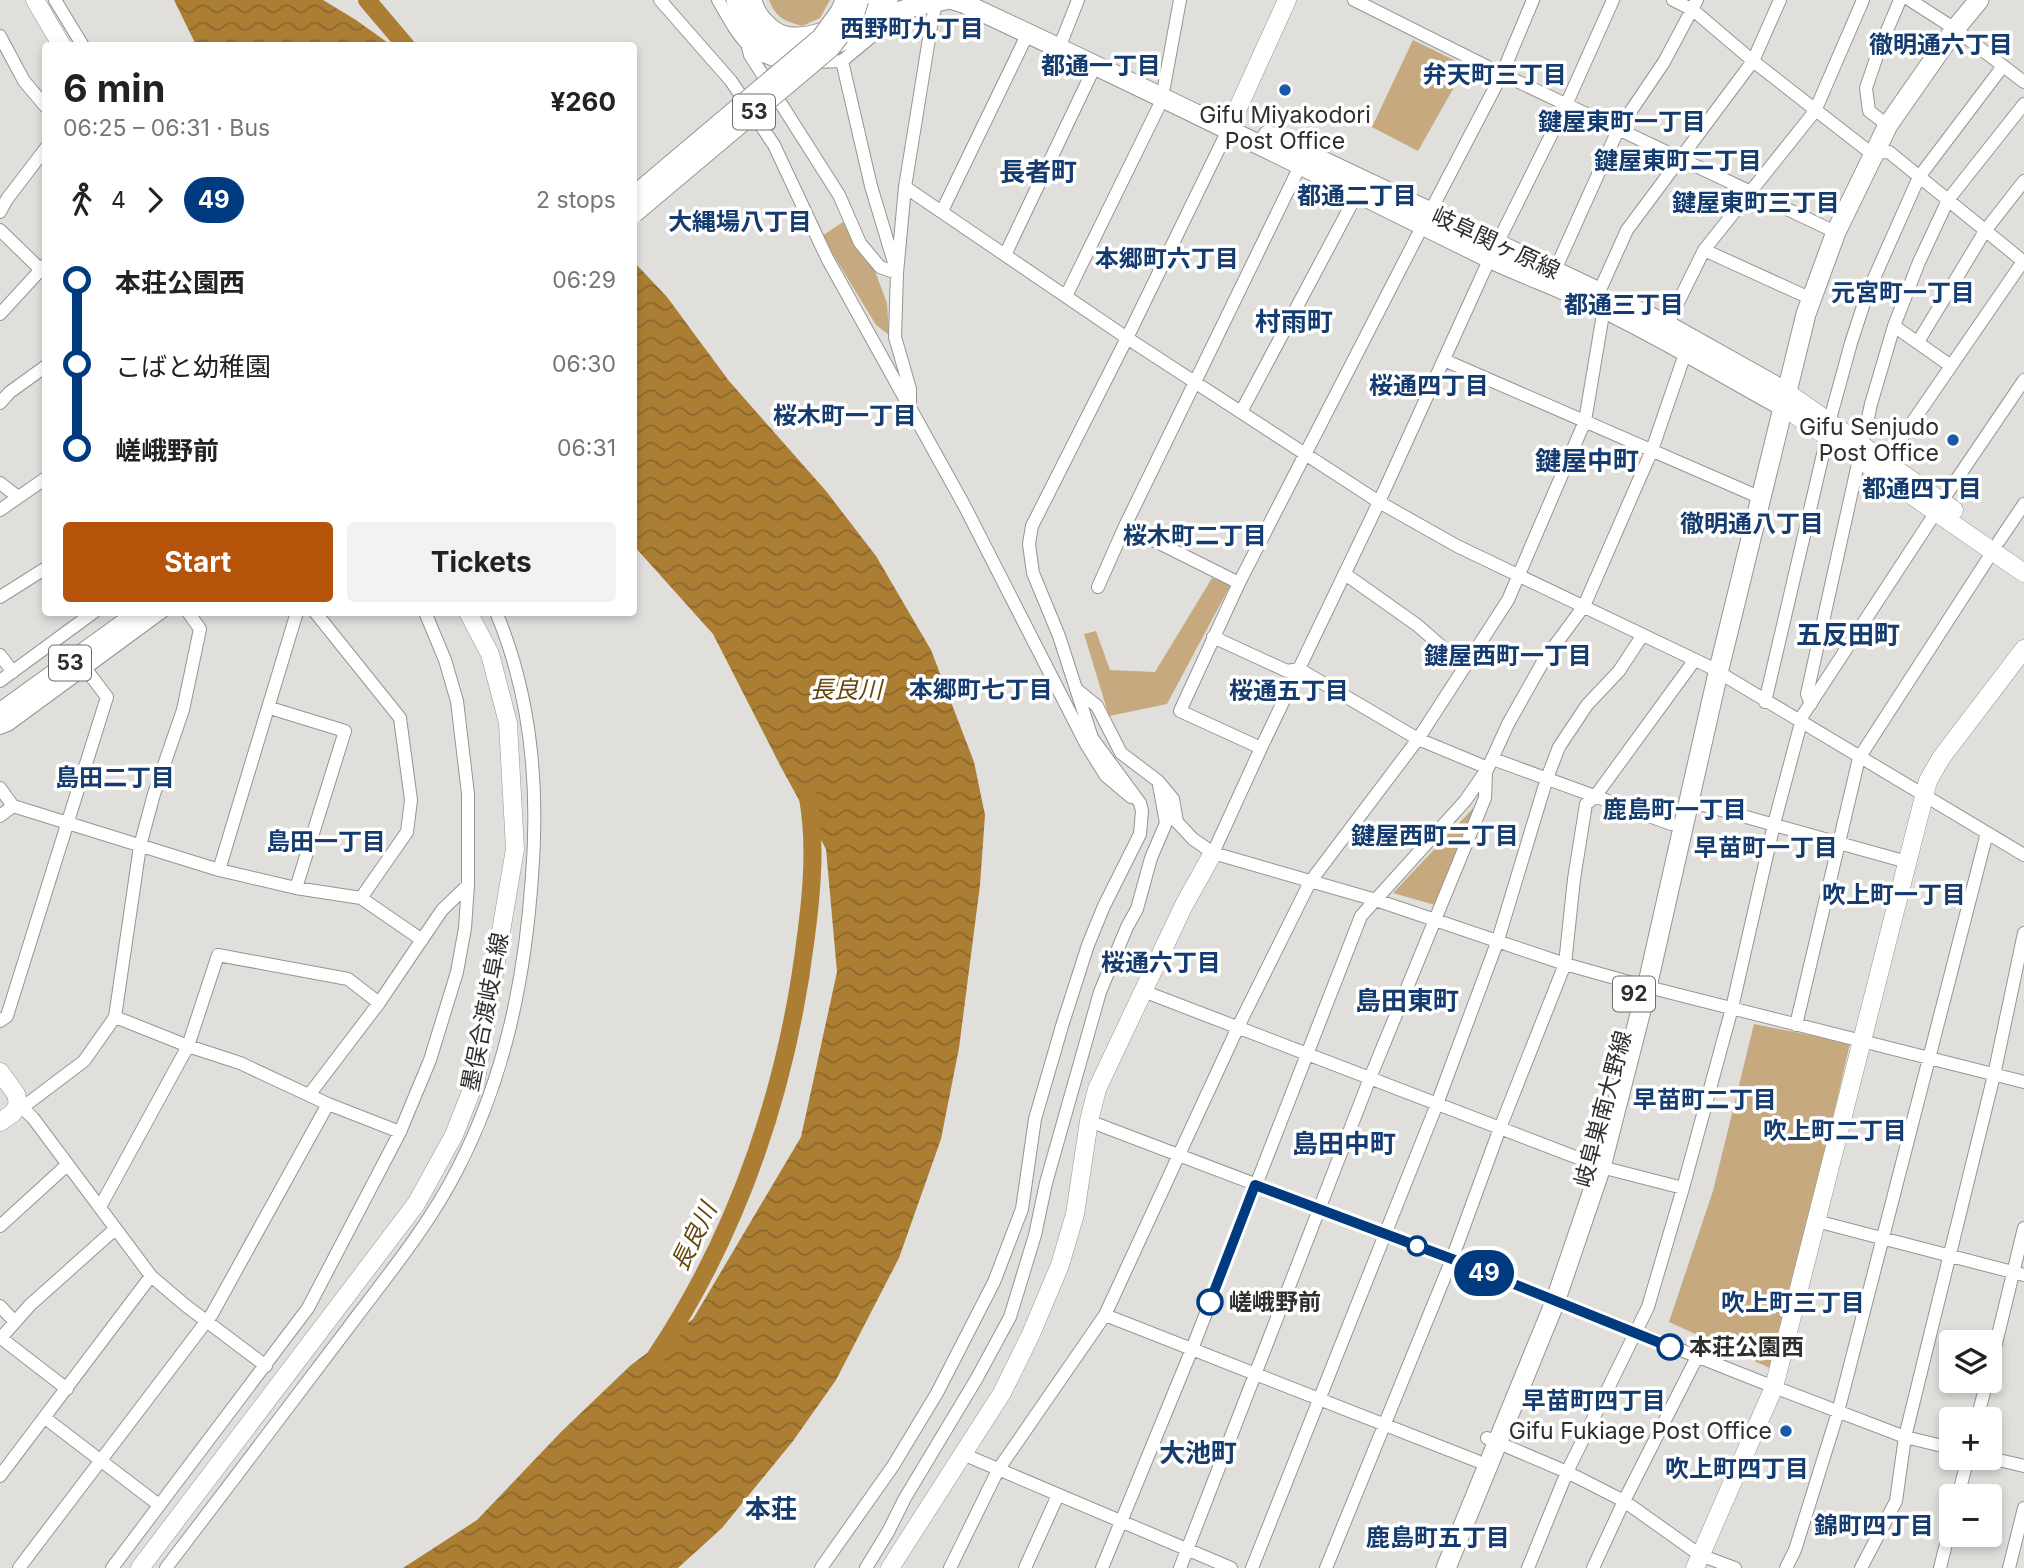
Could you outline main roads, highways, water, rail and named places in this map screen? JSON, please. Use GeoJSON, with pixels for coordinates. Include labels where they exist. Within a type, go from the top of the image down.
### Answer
{"type":"FeatureCollection","features":[{"type":"Feature","properties":{"kind":"main road"},"geometry":{"type":"LineString","coordinates":[[736,0],[745,24],[752,33],[766,44],[787,52],[838,43],[891,6]]}},
{"type":"Feature","properties":{"kind":"main road"},"geometry":{"type":"LineString","coordinates":[[752,0],[753,7],[773,32],[791,38],[832,30],[891,6],[943,0]]}},
{"type":"Feature","properties":{"kind":"main road","name":"53"},"geometry":{"type":"LineString","coordinates":[[637,193],[821,38],[841,12],[845,0]]}},
{"type":"Feature","properties":{"kind":"main road","name":"53"},"geometry":{"type":"LineString","coordinates":[[637,210],[830,48],[853,18],[859,0]]}},
{"type":"Feature","properties":{"kind":"main road","name":"岐阜関ヶ原線"},"geometry":{"type":"LineString","coordinates":[[943,0],[963,2],[1028,33],[1100,53],[1164,93]]}},
{"type":"Feature","properties":{"kind":"main road","name":"岐阜関ヶ原線"},"geometry":{"type":"LineString","coordinates":[[982,0],[1061,43],[1095,66],[1164,93],[1602,300],[1667,325],[1781,397]]}},
{"type":"Feature","properties":{"kind":"main road"},"geometry":{"type":"LineString","coordinates":[[1781,397],[1803,295],[1829,229],[1871,151],[1968,0]]}},
{"type":"Feature","properties":{"kind":"main road"},"geometry":{"type":"LineString","coordinates":[[1781,397],[1818,278],[1882,121],[1951,27],[1979,0]]}},
{"type":"Feature","properties":{"kind":"main road","name":"岐阜関ヶ原線"},"geometry":{"type":"LineString","coordinates":[[1230,124],[1300,166],[1426,218]]}},
{"type":"Feature","properties":{"kind":"main road","name":"岐阜関ヶ原線"},"geometry":{"type":"LineString","coordinates":[[1494,251],[1555,270],[1686,351],[1781,397]]}},
{"type":"Feature","properties":{"kind":"main road","name":"岐阜巣南大野線"},"geometry":{"type":"LineString","coordinates":[[1642,986],[1671,824],[1707,667],[1752,494],[1781,397]]}},
{"type":"Feature","properties":{"kind":"main road","name":"岐阜巣南大野線"},"geometry":{"type":"LineString","coordinates":[[1446,1568],[1492,1440],[1550,1299],[1596,1165],[1689,801],[1707,667],[1781,397]]}},
{"type":"Feature","properties":{"kind":"main road","name":"53"},"geometry":{"type":"LineString","coordinates":[[0,698],[113,616]]}},
{"type":"Feature","properties":{"kind":"main road","name":"53"},"geometry":{"type":"LineString","coordinates":[[0,713],[134,616]]}},
{"type":"Feature","properties":{"kind":"main road","name":"岐阜巣南大野線"},"geometry":{"type":"LineString","coordinates":[[1433,1568],[1477,1461],[1492,1440]]}},
{"type":"Feature","properties":{"kind":"water"},"geometry":{"type":"Polygon","coordinates":[[[174,0],[323,0],[387,42],[195,42],[174,0]]]}},
{"type":"Feature","properties":{"kind":"water","name":"長良川"},"geometry":{"type":"Polygon","coordinates":[[[637,265],[667,297],[729,381],[826,491],[876,556],[931,650],[974,762],[985,815],[980,885],[959,1048],[941,1139],[899,1258],[836,1380],[793,1441],[722,1528],[678,1568],[403,1568],[477,1520],[562,1431],[631,1365],[693,1319],[801,1137],[837,972],[826,849],[713,634],[637,549],[637,265]]]}},
{"type":"Feature","properties":{"kind":"waterway","name":"長良川"},"geometry":{"type":"LineString","coordinates":[[367,0],[403,42]]}},
{"type":"Feature","properties":{"kind":"waterway","name":"長良川"},"geometry":{"type":"LineString","coordinates":[[656,1356],[686,1308],[736,1207],[773,1101],[798,992],[808,919],[812,850],[808,798]]}},
{"type":"Feature","properties":{"kind":"place","name":"Gifu Miyakodori Post Office"},"geometry":{"type":"Point","coordinates":[1285,90]}},
{"type":"Feature","properties":{"kind":"place","name":"Gifu Senjudo Post Office"},"geometry":{"type":"Point","coordinates":[1953,440]}},
{"type":"Feature","properties":{"kind":"place","name":"嵯峨野前"},"geometry":{"type":"Point","coordinates":[1210,1302]}},
{"type":"Feature","properties":{"kind":"place","name":"本荘公園西"},"geometry":{"type":"Point","coordinates":[1670,1347]}},
{"type":"Feature","properties":{"kind":"place","name":"Gifu Fukiage Post Office"},"geometry":{"type":"Point","coordinates":[1786,1431]}},
{"type":"Feature","properties":{"kind":"district","name":"西野町九丁目"},"geometry":{"type":"Point","coordinates":[912,29]}},
{"type":"Feature","properties":{"kind":"district","name":"徹明通六丁目"},"geometry":{"type":"Point","coordinates":[1941,45]}},
{"type":"Feature","properties":{"kind":"district","name":"都通一丁目"},"geometry":{"type":"Point","coordinates":[1101,66]}},
{"type":"Feature","properties":{"kind":"district","name":"弁天町三丁目"},"geometry":{"type":"Point","coordinates":[1495,75]}},
{"type":"Feature","properties":{"kind":"district","name":"鍵屋東町一丁目"},"geometry":{"type":"Point","coordinates":[1622,122]}},
{"type":"Feature","properties":{"kind":"district","name":"鍵屋東町二丁目"},"geometry":{"type":"Point","coordinates":[1678,161]}},
{"type":"Feature","properties":{"kind":"district","name":"長者町"},"geometry":{"type":"Point","coordinates":[1038,172]}},
{"type":"Feature","properties":{"kind":"district","name":"都通二丁目"},"geometry":{"type":"Point","coordinates":[1357,196]}},
{"type":"Feature","properties":{"kind":"district","name":"鍵屋東町三丁目"},"geometry":{"type":"Point","coordinates":[1756,203]}},
{"type":"Feature","properties":{"kind":"district","name":"大縄場八丁目"},"geometry":{"type":"Point","coordinates":[740,222]}},
{"type":"Feature","properties":{"kind":"district","name":"本郷町六丁目"},"geometry":{"type":"Point","coordinates":[1167,259]}},
{"type":"Feature","properties":{"kind":"district","name":"元宮町一丁目"},"geometry":{"type":"Point","coordinates":[1903,293]}},
{"type":"Feature","properties":{"kind":"district","name":"都通三丁目"},"geometry":{"type":"Point","coordinates":[1624,305]}},
{"type":"Feature","properties":{"kind":"district","name":"村雨町"},"geometry":{"type":"Point","coordinates":[1294,322]}},
{"type":"Feature","properties":{"kind":"district","name":"桜通四丁目"},"geometry":{"type":"Point","coordinates":[1429,386]}},
{"type":"Feature","properties":{"kind":"district","name":"桜木町一丁目"},"geometry":{"type":"Point","coordinates":[845,416]}},
{"type":"Feature","properties":{"kind":"district","name":"鍵屋中町"},"geometry":{"type":"Point","coordinates":[1587,461]}},
{"type":"Feature","properties":{"kind":"district","name":"都通四丁目"},"geometry":{"type":"Point","coordinates":[1922,489]}},
{"type":"Feature","properties":{"kind":"district","name":"徹明通八丁目"},"geometry":{"type":"Point","coordinates":[1752,524]}},
{"type":"Feature","properties":{"kind":"district","name":"桜木町二丁目"},"geometry":{"type":"Point","coordinates":[1195,536]}},
{"type":"Feature","properties":{"kind":"district","name":"五反田町"},"geometry":{"type":"Point","coordinates":[1848,635]}},
{"type":"Feature","properties":{"kind":"district","name":"鍵屋西町一丁目"},"geometry":{"type":"Point","coordinates":[1508,656]}},
{"type":"Feature","properties":{"kind":"district","name":"本郷町七丁目"},"geometry":{"type":"Point","coordinates":[981,690]}},
{"type":"Feature","properties":{"kind":"district","name":"桜通五丁目"},"geometry":{"type":"Point","coordinates":[1289,691]}},
{"type":"Feature","properties":{"kind":"district","name":"島田二丁目"},"geometry":{"type":"Point","coordinates":[115,778]}},
{"type":"Feature","properties":{"kind":"district","name":"鹿島町一丁目"},"geometry":{"type":"Point","coordinates":[1675,810]}},
{"type":"Feature","properties":{"kind":"district","name":"鍵屋西町二丁目"},"geometry":{"type":"Point","coordinates":[1435,836]}},
{"type":"Feature","properties":{"kind":"district","name":"島田一丁目"},"geometry":{"type":"Point","coordinates":[326,842]}},
{"type":"Feature","properties":{"kind":"district","name":"早苗町一丁目"},"geometry":{"type":"Point","coordinates":[1766,848]}},
{"type":"Feature","properties":{"kind":"district","name":"吹上町一丁目"},"geometry":{"type":"Point","coordinates":[1894,895]}},
{"type":"Feature","properties":{"kind":"district","name":"桜通六丁目"},"geometry":{"type":"Point","coordinates":[1161,963]}},
{"type":"Feature","properties":{"kind":"district","name":"島田東町"},"geometry":{"type":"Point","coordinates":[1407,1001]}},
{"type":"Feature","properties":{"kind":"district","name":"早苗町二丁目"},"geometry":{"type":"Point","coordinates":[1705,1100]}},
{"type":"Feature","properties":{"kind":"district","name":"吹上町二丁目"},"geometry":{"type":"Point","coordinates":[1835,1131]}},
{"type":"Feature","properties":{"kind":"district","name":"島田中町"},"geometry":{"type":"Point","coordinates":[1344,1144]}},
{"type":"Feature","properties":{"kind":"district","name":"吹上町三丁目"},"geometry":{"type":"Point","coordinates":[1793,1303]}},
{"type":"Feature","properties":{"kind":"district","name":"早苗町四丁目"},"geometry":{"type":"Point","coordinates":[1594,1401]}},
{"type":"Feature","properties":{"kind":"district","name":"大池町"},"geometry":{"type":"Point","coordinates":[1198,1453]}},
{"type":"Feature","properties":{"kind":"district","name":"吹上町四丁目"},"geometry":{"type":"Point","coordinates":[1737,1469]}},
{"type":"Feature","properties":{"kind":"district","name":"本荘"},"geometry":{"type":"Point","coordinates":[771,1509]}},
{"type":"Feature","properties":{"kind":"district","name":"錦町四丁目"},"geometry":{"type":"Point","coordinates":[1874,1526]}},
{"type":"Feature","properties":{"kind":"district","name":"鹿島町五丁目"},"geometry":{"type":"Point","coordinates":[1438,1538]}}]}
